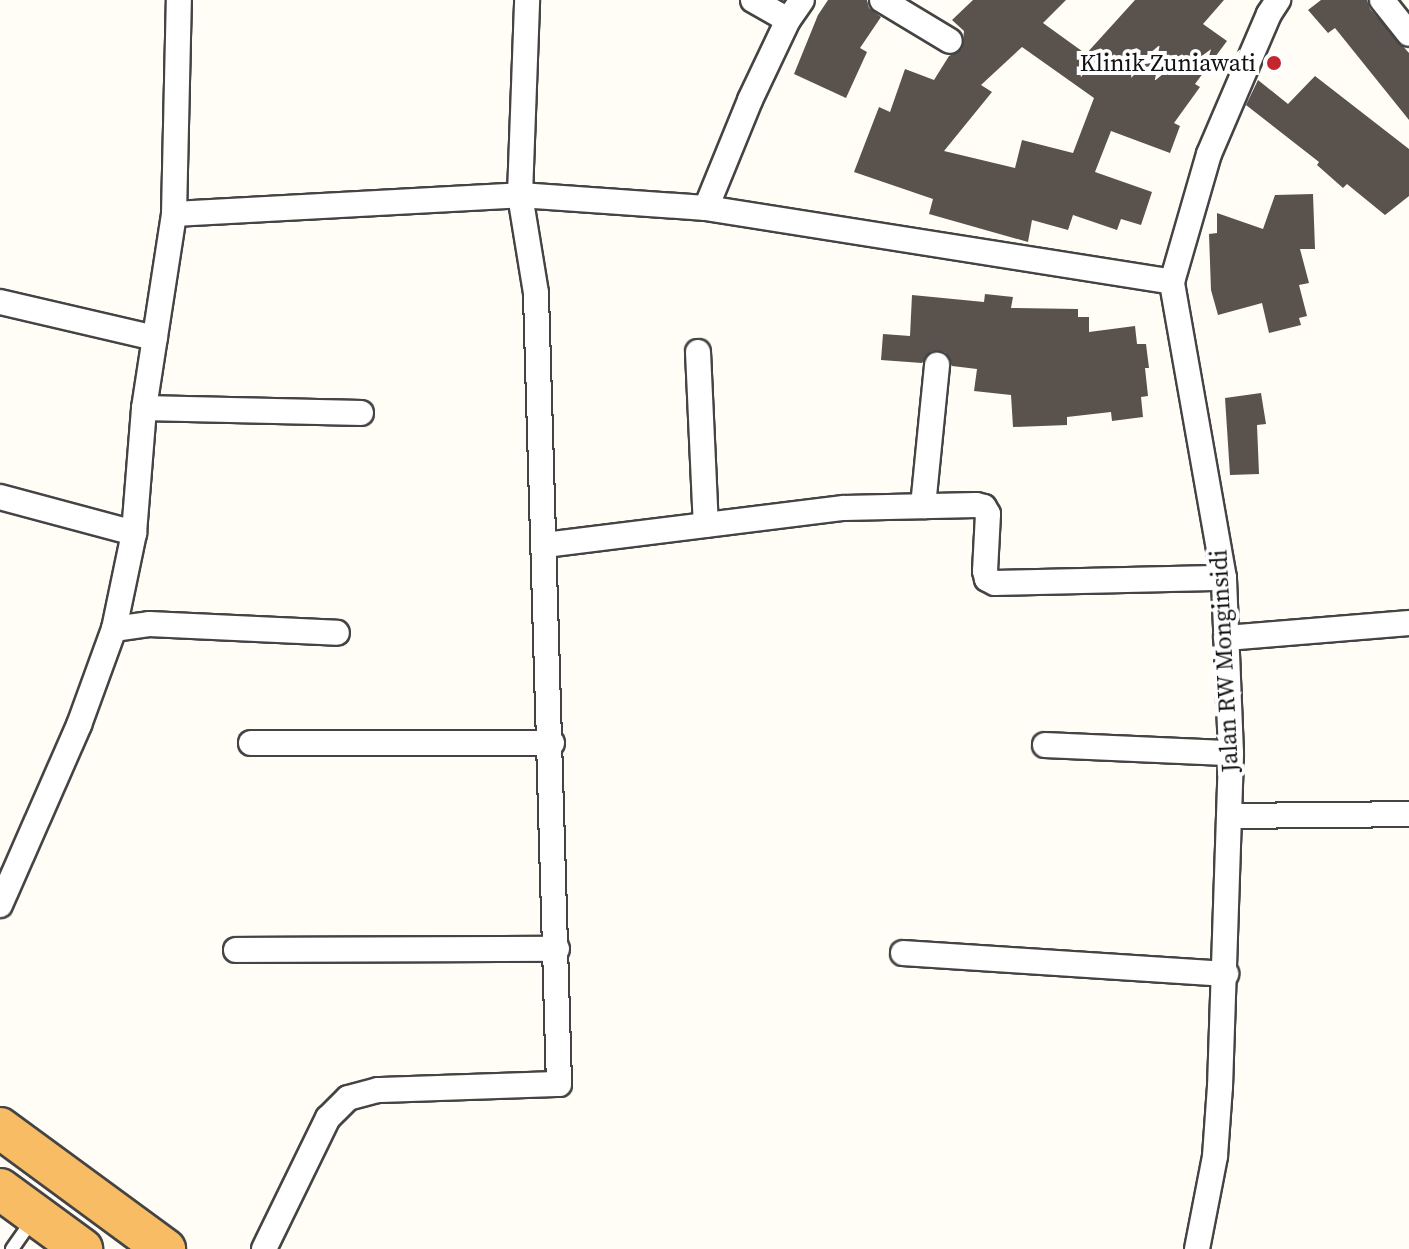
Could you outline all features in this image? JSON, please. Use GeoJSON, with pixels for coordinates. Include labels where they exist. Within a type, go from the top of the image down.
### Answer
{"type":"FeatureCollection","features":[{"type":"Feature","properties":{"kind":"highway"},"geometry":{"type":"LineString","coordinates":[[0,1128],[165,1249]]}},
{"type":"Feature","properties":{"kind":"highway"},"geometry":{"type":"LineString","coordinates":[[0,1189],[82,1249]]}},
{"type":"Feature","properties":{"kind":"street"},"geometry":{"type":"LineString","coordinates":[[0,905],[79,725],[114,629],[134,533],[144,408],[174,214],[179,0]]}},
{"type":"Feature","properties":{"kind":"street"},"geometry":{"type":"LineString","coordinates":[[264,1249],[328,1118],[348,1098],[378,1090],[559,1084],[552,743],[536,293],[520,195],[527,0]]}},
{"type":"Feature","properties":{"kind":"street"},"geometry":{"type":"LineString","coordinates":[[753,0],[788,20]]}},
{"type":"Feature","properties":{"kind":"street"},"geometry":{"type":"LineString","coordinates":[[706,208],[788,20],[802,0]]}},
{"type":"Feature","properties":{"kind":"street"},"geometry":{"type":"LineString","coordinates":[[882,0],[950,41]]}},
{"type":"Feature","properties":{"kind":"street","name":"Jalan RW Monginsidi"},"geometry":{"type":"LineString","coordinates":[[1197,1249],[1215,1156],[1226,974],[1231,753],[1224,578],[1172,282],[1209,154],[1269,14],[1278,0]]}},
{"type":"Feature","properties":{"kind":"street"},"geometry":{"type":"LineString","coordinates":[[1382,0],[1409,34]]}},
{"type":"Feature","properties":{"kind":"street"},"geometry":{"type":"LineString","coordinates":[[174,214],[520,195],[706,208],[1172,282]]}},
{"type":"Feature","properties":{"kind":"street"},"geometry":{"type":"LineString","coordinates":[[0,302],[155,338]]}},
{"type":"Feature","properties":{"kind":"street"},"geometry":{"type":"LineString","coordinates":[[698,352],[706,525]]}},
{"type":"Feature","properties":{"kind":"street"},"geometry":{"type":"LineString","coordinates":[[923,506],[937,365]]}},
{"type":"Feature","properties":{"kind":"street"},"geometry":{"type":"LineString","coordinates":[[144,408],[361,413]]}},
{"type":"Feature","properties":{"kind":"street"},"geometry":{"type":"LineString","coordinates":[[0,497],[134,533]]}},
{"type":"Feature","properties":{"kind":"street"},"geometry":{"type":"LineString","coordinates":[[545,545],[844,508],[976,505],[986,509],[985,576],[995,583],[1224,578]]}},
{"type":"Feature","properties":{"kind":"street"},"geometry":{"type":"LineString","coordinates":[[1226,638],[1409,623]]}},
{"type":"Feature","properties":{"kind":"street"},"geometry":{"type":"LineString","coordinates":[[114,629],[149,624],[337,633]]}},
{"type":"Feature","properties":{"kind":"street"},"geometry":{"type":"LineString","coordinates":[[251,743],[552,743]]}},
{"type":"Feature","properties":{"kind":"street"},"geometry":{"type":"LineString","coordinates":[[1045,745],[1231,753]]}},
{"type":"Feature","properties":{"kind":"street"},"geometry":{"type":"LineString","coordinates":[[1229,816],[1409,814]]}},
{"type":"Feature","properties":{"kind":"street"},"geometry":{"type":"LineString","coordinates":[[236,950],[557,949]]}},
{"type":"Feature","properties":{"kind":"street"},"geometry":{"type":"LineString","coordinates":[[903,953],[1226,974]]}},
{"type":"Feature","properties":{"kind":"lane"},"geometry":{"type":"LineString","coordinates":[[12,1249],[36,1215]]}},
{"type":"Feature","properties":{"kind":"building"},"geometry":{"type":"Polygon","coordinates":[[[828,0],[867,0],[869,8],[881,17],[860,48],[867,52],[846,98],[794,74],[818,15],[828,0]]]}},
{"type":"Feature","properties":{"kind":"building"},"geometry":{"type":"Polygon","coordinates":[[[973,0],[1066,0],[1043,23],[1086,54],[1135,0],[1224,0],[1203,24],[1227,41],[1195,84],[1200,87],[1174,123],[1180,126],[1170,153],[1111,131],[1095,172],[1152,192],[1141,225],[1121,219],[1117,230],[1073,215],[1068,230],[1032,220],[1028,242],[929,214],[933,199],[854,172],[879,107],[890,112],[905,69],[934,80],[949,56],[962,49],[964,31],[952,20],[973,0]],[[1022,47],[981,85],[992,92],[944,151],[1015,168],[1022,140],[1073,153],[1094,98],[1022,47]]]}},
{"type":"Feature","properties":{"kind":"building"},"geometry":{"type":"Polygon","coordinates":[[[1321,0],[1367,0],[1370,9],[1409,53],[1409,120],[1335,28],[1328,33],[1308,10],[1321,0]]]}},
{"type":"Feature","properties":{"kind":"building"},"geometry":{"type":"Polygon","coordinates":[[[1315,76],[1409,149],[1409,196],[1385,215],[1347,184],[1343,188],[1317,165],[1319,162],[1246,105],[1258,80],[1288,104],[1315,76]]]}},
{"type":"Feature","properties":{"kind":"building"},"geometry":{"type":"Polygon","coordinates":[[[1313,194],[1315,249],[1300,249],[1309,283],[1299,285],[1307,316],[1299,318],[1301,325],[1269,333],[1262,303],[1218,315],[1211,290],[1209,234],[1217,233],[1217,213],[1263,229],[1275,195],[1313,194]]]}},
{"type":"Feature","properties":{"kind":"building"},"geometry":{"type":"Polygon","coordinates":[[[985,294],[1013,297],[1011,308],[1078,309],[1078,317],[1089,317],[1089,332],[1135,326],[1137,344],[1146,344],[1149,368],[1145,368],[1148,396],[1141,397],[1143,417],[1112,421],[1111,412],[1067,417],[1067,425],[1013,427],[1011,395],[974,391],[977,369],[952,366],[945,352],[932,351],[922,363],[881,360],[883,334],[910,336],[912,295],[984,302],[985,294]]]}},
{"type":"Feature","properties":{"kind":"building"},"geometry":{"type":"Polygon","coordinates":[[[1261,393],[1266,424],[1257,425],[1259,474],[1230,475],[1225,398],[1261,393]]]}},
{"type":"Feature","properties":{"kind":"place","name":"Klinik Zuniawati"},"geometry":{"type":"Point","coordinates":[1274,63]}}]}
